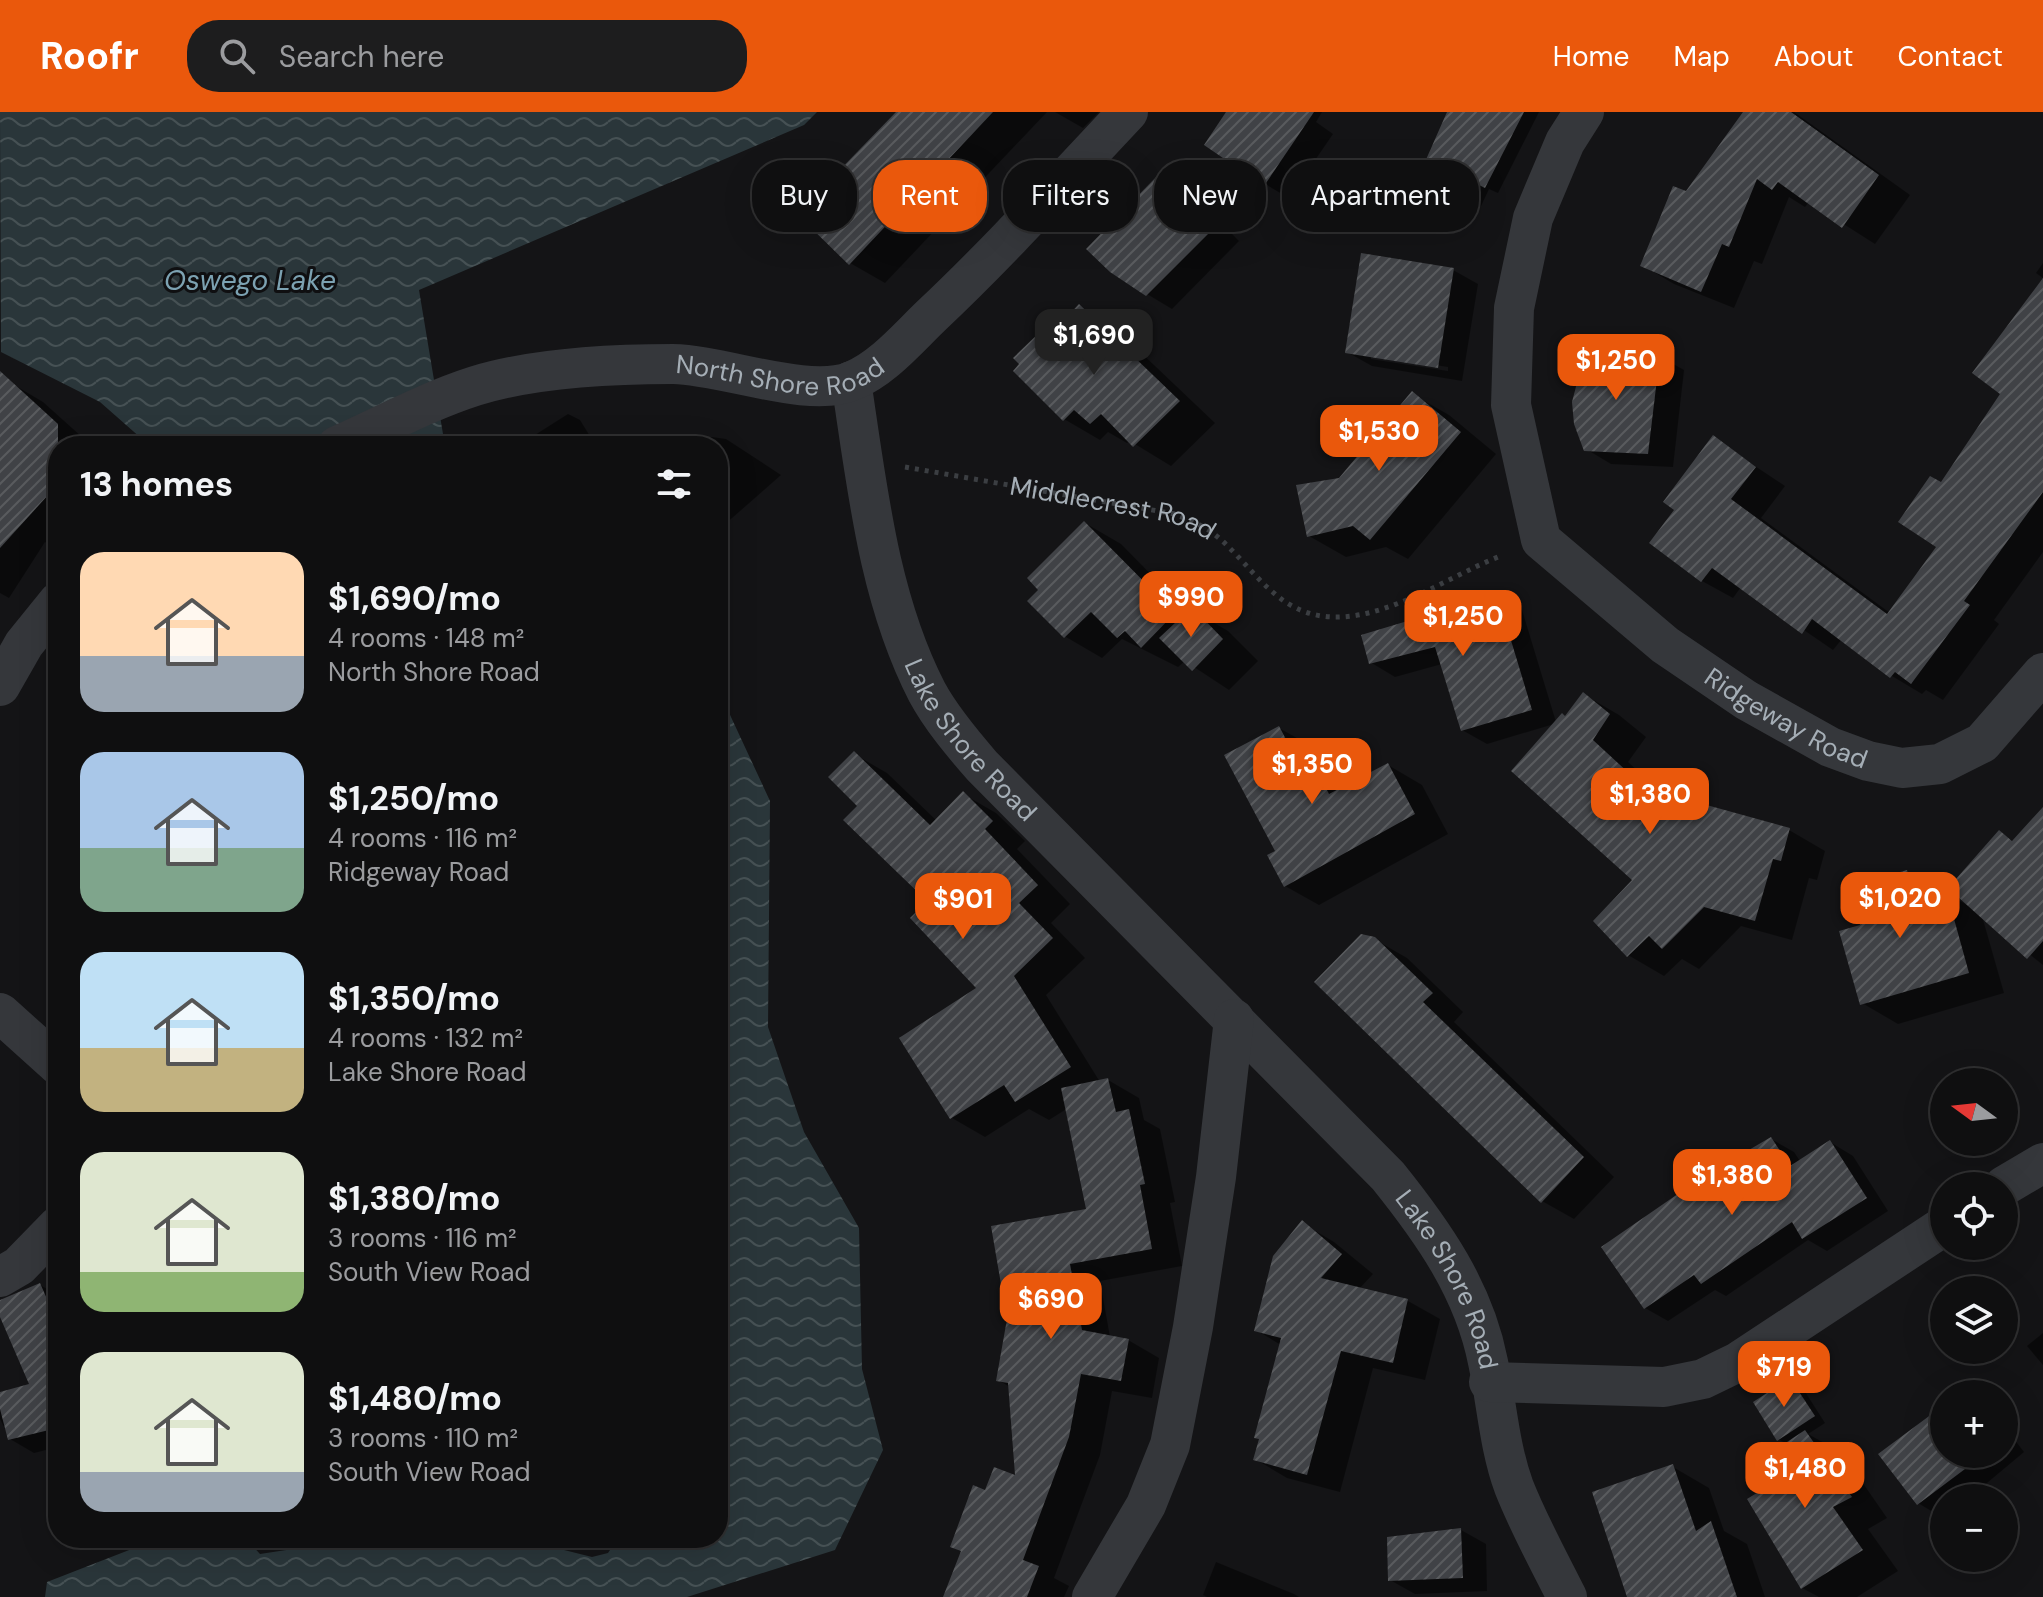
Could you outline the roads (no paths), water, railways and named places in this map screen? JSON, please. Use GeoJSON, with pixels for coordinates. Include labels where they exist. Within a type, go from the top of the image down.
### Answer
{"type":"FeatureCollection","features":[{"type":"Feature","properties":{"kind":"street","name":"North Shore Road"},"geometry":{"type":"LineString","coordinates":[[359,436],[449,395],[520,376],[670,364],[704,365],[803,385],[831,387],[851,381],[891,355],[974,275],[1128,112]]}},
{"type":"Feature","properties":{"kind":"street","name":"Ridgeway Road"},"geometry":{"type":"LineString","coordinates":[[1584,112],[1565,142],[1533,218],[1514,308],[1511,405],[1541,540],[1665,645],[1746,700],[1830,747],[1868,761],[1902,768],[1940,764],[1982,743],[2043,673]]}},
{"type":"Feature","properties":{"kind":"street","name":"Lake Shore Road"},"geometry":{"type":"LineString","coordinates":[[851,381],[878,546],[901,630],[927,693],[982,766],[1388,1176],[1432,1230],[1476,1317],[1489,1364],[1489,1382],[1498,1430],[1514,1486],[1567,1597]]}},
{"type":"Feature","properties":{"kind":"street"},"geometry":{"type":"LineString","coordinates":[[0,686],[24,644],[48,614]]}},
{"type":"Feature","properties":{"kind":"street"},"geometry":{"type":"LineString","coordinates":[[0,1013],[48,1056]]}},
{"type":"Feature","properties":{"kind":"street"},"geometry":{"type":"LineString","coordinates":[[1092,1597],[1146,1505],[1170,1445],[1209,1222],[1234,1019]]}},
{"type":"Feature","properties":{"kind":"street"},"geometry":{"type":"LineString","coordinates":[[2018,1178],[2043,1163]]}},
{"type":"Feature","properties":{"kind":"street"},"geometry":{"type":"LineString","coordinates":[[1489,1382],[1664,1387],[1703,1379],[1738,1362],[1930,1235]]}},
{"type":"Feature","properties":{"kind":"street"},"geometry":{"type":"LineString","coordinates":[[0,1277],[19,1266],[48,1236]]}},
{"type":"Feature","properties":{"kind":"water","name":"Oswego Lake"},"geometry":{"type":"Polygon","coordinates":[[[0,112],[817,112],[804,125],[419,290],[443,436],[139,436],[100,402],[1,352],[0,112]]]}},
{"type":"Feature","properties":{"kind":"water"},"geometry":{"type":"Polygon","coordinates":[[[728,711],[770,801],[768,1027],[804,1132],[859,1228],[862,1369],[883,1450],[835,1550],[687,1597],[45,1597],[47,1582],[134,1548],[254,1548],[260,1554],[295,1548],[556,1548],[592,1557],[608,1553],[611,1548],[728,1548],[728,711]]]}}]}
